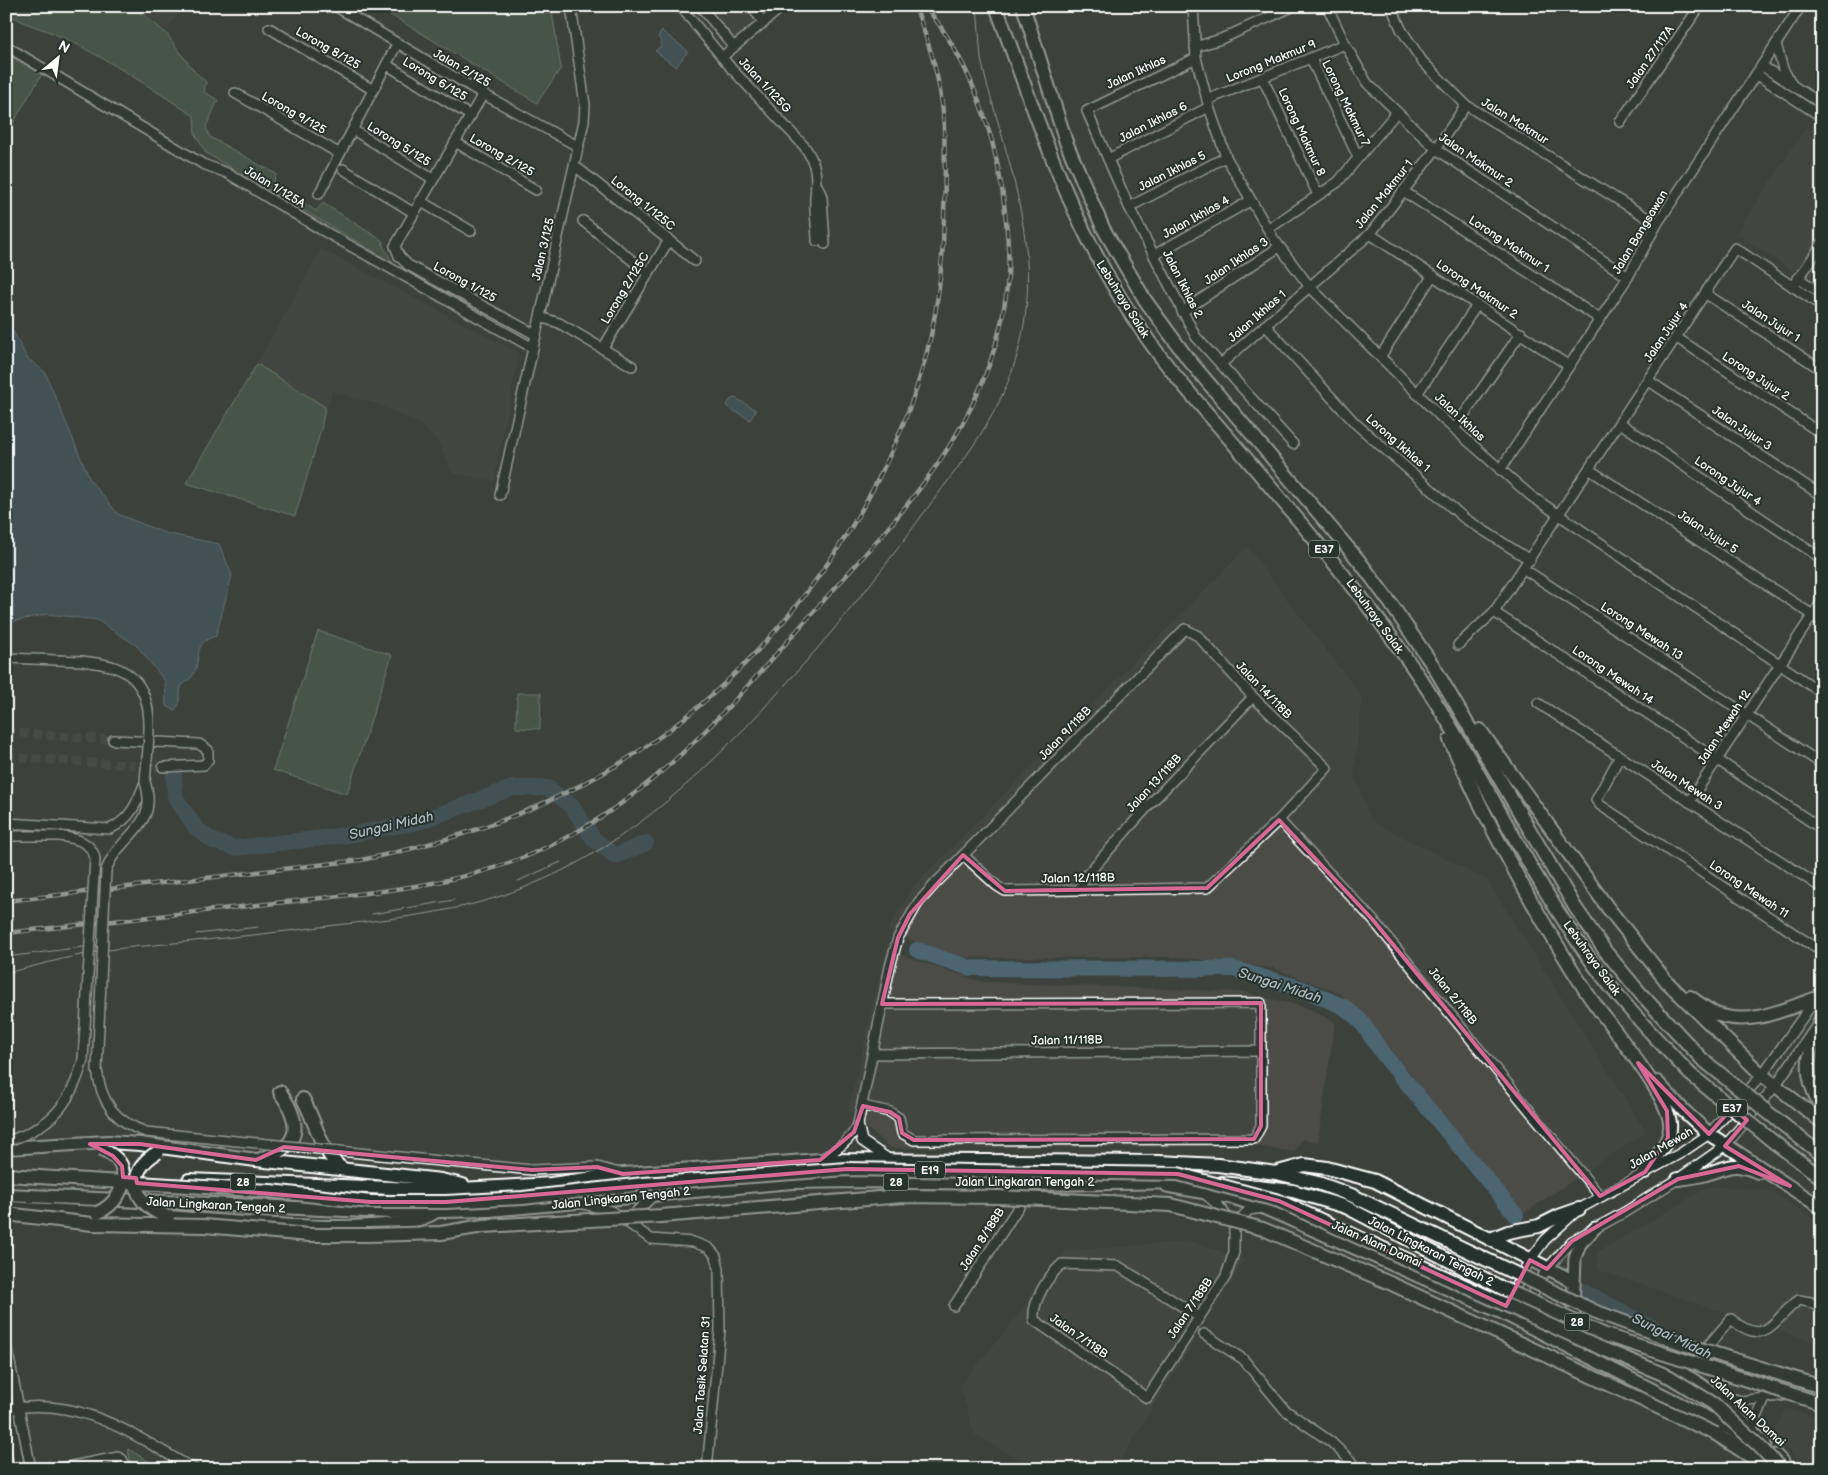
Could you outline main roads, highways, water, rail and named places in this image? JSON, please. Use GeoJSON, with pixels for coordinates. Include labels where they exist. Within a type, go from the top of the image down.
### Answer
{"type":"FeatureCollection","features":[{"type":"Feature","properties":{"kind":"highway","name":"Lebuhraya Salak"},"geometry":{"type":"LineString","coordinates":[[996,6],[1077,218],[1115,290],[1172,372],[1345,574],[1423,682],[1561,915],[1592,962],[1628,1007],[1690,1074],[1775,1143],[1822,1178]]}},
{"type":"Feature","properties":{"kind":"highway","name":"Lebuhraya Salak"},"geometry":{"type":"LineString","coordinates":[[1023,6],[1066,142],[1103,228],[1145,300],[1188,359],[1360,562],[1434,667],[1575,907],[1606,952],[1702,1059],[1822,1154]]}},
{"type":"Feature","properties":{"kind":"highway"},"geometry":{"type":"LineString","coordinates":[[1434,667],[1608,908],[1667,982],[1762,1075],[1822,1122]]}},
{"type":"Feature","properties":{"kind":"highway"},"geometry":{"type":"LineString","coordinates":[[1423,682],[1511,868],[1586,992],[1638,1063],[1668,1111],[1670,1125],[1668,1138],[1662,1151],[1650,1163],[1645,1172]]}},
{"type":"Feature","properties":{"kind":"highway"},"geometry":{"type":"LineString","coordinates":[[1667,982],[1716,1014],[1739,1019],[1766,1016],[1819,994]]}},
{"type":"Feature","properties":{"kind":"highway"},"geometry":{"type":"LineString","coordinates":[[1822,1018],[1807,1061],[1810,1087],[1822,1109]]}},
{"type":"Feature","properties":{"kind":"highway"},"geometry":{"type":"LineString","coordinates":[[1638,1063],[1709,1134],[1822,1208]]}},
{"type":"Feature","properties":{"kind":"highway"},"geometry":{"type":"LineString","coordinates":[[256,1160],[277,1154],[291,1139],[296,1130],[293,1112],[280,1092]]}},
{"type":"Feature","properties":{"kind":"highway"},"geometry":{"type":"LineString","coordinates":[[303,1099],[327,1153],[333,1162],[344,1169]]}},
{"type":"Feature","properties":{"kind":"highway"},"geometry":{"type":"LineString","coordinates":[[7,1144],[96,1146],[140,1144],[256,1160],[441,1180],[480,1189]]}},
{"type":"Feature","properties":{"kind":"highway"},"geometry":{"type":"LineString","coordinates":[[96,1146],[113,1156],[122,1166],[123,1181],[115,1199],[106,1209],[97,1213]]}},
{"type":"Feature","properties":{"kind":"highway"},"geometry":{"type":"LineString","coordinates":[[168,1217],[149,1209],[142,1201],[137,1189],[139,1168],[147,1158],[158,1152],[182,1150]]}},
{"type":"Feature","properties":{"kind":"highway","name":"Jalan Lingkaran Tengah 2"},"geometry":{"type":"LineString","coordinates":[[6,1174],[441,1190],[551,1184],[623,1174],[820,1160],[1182,1162],[1276,1173],[1318,1183],[1351,1195],[1594,1311],[1684,1344],[1822,1388]]}},
{"type":"Feature","properties":{"kind":"highway"},"geometry":{"type":"LineString","coordinates":[[1276,1173],[1304,1165],[1328,1168],[1360,1176],[1393,1189],[1573,1281]]}},
{"type":"Feature","properties":{"kind":"highway"},"geometry":{"type":"LineString","coordinates":[[1678,1179],[1706,1174],[1728,1166],[1739,1166],[1790,1186]]}},
{"type":"Feature","properties":{"kind":"highway","name":"E19"},"geometry":{"type":"LineString","coordinates":[[6,1174],[270,1191],[371,1202],[446,1202],[523,1198],[643,1184],[847,1169],[1178,1174],[1279,1201],[1591,1344],[1670,1377],[1714,1404],[1781,1469]]}},
{"type":"Feature","properties":{"kind":"highway","name":"Jalan Lingkaran Tengah 2"},"geometry":{"type":"LineString","coordinates":[[6,1195],[390,1212],[490,1210],[792,1182],[1027,1184],[1139,1181],[1225,1183],[1265,1187],[1299,1193],[1346,1207],[1506,1290],[1606,1335],[1822,1403]]}},
{"type":"Feature","properties":{"kind":"highway","name":"E19"},"geometry":{"type":"LineString","coordinates":[[6,1214],[92,1224],[204,1226],[309,1234],[369,1236],[441,1233],[483,1226],[661,1216],[903,1196],[998,1197],[1171,1205],[1263,1229],[1392,1284],[1716,1434],[1756,1460],[1764,1469]]}},
{"type":"Feature","properties":{"kind":"highway"},"geometry":{"type":"LineString","coordinates":[[6,1208],[274,1224],[342,1226],[408,1223],[426,1219],[438,1211]]}},
{"type":"Feature","properties":{"kind":"highway"},"geometry":{"type":"LineString","coordinates":[[1490,1239],[1508,1232],[1539,1226],[1579,1209]]}},
{"type":"Feature","properties":{"kind":"main road","name":"Jalan Alam Damai"},"geometry":{"type":"LineString","coordinates":[[1139,1181],[1204,1192],[1264,1208],[1502,1313],[1730,1430],[1757,1451],[1771,1469]]}},
{"type":"Feature","properties":{"kind":"main road"},"geometry":{"type":"LineString","coordinates":[[1573,1281],[1574,1258],[1580,1244],[1595,1228]]}},
{"type":"Feature","properties":{"kind":"main road","name":"Jalan Alam Damai"},"geometry":{"type":"LineString","coordinates":[[1573,1281],[1573,1313],[1578,1326],[1587,1336],[1697,1381],[1751,1430],[1789,1469]]}},
{"type":"Feature","properties":{"kind":"water"},"geometry":{"type":"Polygon","coordinates":[[[662,31],[688,51],[676,67],[655,51],[662,45],[658,36],[662,31]]]}},
{"type":"Feature","properties":{"kind":"water"},"geometry":{"type":"Polygon","coordinates":[[[6,327],[13,331],[27,358],[45,372],[90,480],[118,514],[165,533],[219,544],[232,575],[216,636],[208,639],[200,647],[196,669],[191,678],[181,686],[179,704],[175,710],[166,706],[165,681],[137,646],[97,620],[48,614],[6,623],[6,327]]]}},
{"type":"Feature","properties":{"kind":"water"},"geometry":{"type":"Polygon","coordinates":[[[736,398],[756,410],[750,420],[726,406],[731,399],[736,398]]]}},
{"type":"Feature","properties":{"kind":"waterway","name":"Sungai Midah"},"geometry":{"type":"LineString","coordinates":[[174,775],[175,797],[196,828],[213,841],[235,848],[348,835],[418,822],[512,788],[548,788],[571,805],[594,839],[615,856],[646,843]]}},
{"type":"Feature","properties":{"kind":"waterway","name":"Sungai Midah"},"geometry":{"type":"LineString","coordinates":[[917,950],[970,968],[1234,969],[1303,989],[1344,1007],[1361,1021],[1383,1054],[1516,1215]]}},
{"type":"Feature","properties":{"kind":"waterway","name":"Sungai Midah"},"geometry":{"type":"LineString","coordinates":[[1582,1291],[1661,1332]]}},
{"type":"Feature","properties":{"kind":"tunnel"},"geometry":{"type":"LineString","coordinates":[[6,732],[113,740]]}},
{"type":"Feature","properties":{"kind":"tunnel"},"geometry":{"type":"LineString","coordinates":[[6,757],[163,767]]}},
{"type":"Feature","properties":{"kind":"tram line"},"geometry":{"type":"LineString","coordinates":[[6,973],[106,950],[400,918],[442,911],[504,895],[545,879],[583,860],[619,837],[653,813],[716,757],[796,673],[888,561],[976,442],[1008,383],[1024,326],[1027,255],[1015,186],[981,59],[977,6]]}},
{"type":"Feature","properties":{"kind":"tram line"},"geometry":{"type":"LineString","coordinates":[[518,881],[561,862]]}},
{"type":"Feature","properties":{"kind":"tram line"},"geometry":{"type":"LineString","coordinates":[[372,914],[454,900]]}},
{"type":"Feature","properties":{"kind":"tram line"},"geometry":{"type":"LineString","coordinates":[[196,934],[258,927]]}},
{"type":"Feature","properties":{"kind":"tram line"},"geometry":{"type":"LineString","coordinates":[[6,957],[99,945]]}},
{"type":"Feature","properties":{"kind":"railway"},"geometry":{"type":"LineString","coordinates":[[6,901],[361,860],[456,836],[516,815],[605,772],[659,737],[711,696],[759,648],[804,596],[843,541],[877,482],[904,421],[925,360],[939,289],[945,191],[945,139],[936,72],[929,45],[915,6]]}},
{"type":"Feature","properties":{"kind":"railway"},"geometry":{"type":"LineString","coordinates":[[6,933],[377,892],[439,882],[498,867],[527,856],[569,836],[607,813],[643,787],[709,727],[740,695],[870,549],[935,468],[962,425],[984,379],[1000,330],[1008,276],[1008,255],[1005,210],[998,165],[976,92],[953,47],[925,6]]}}]}
